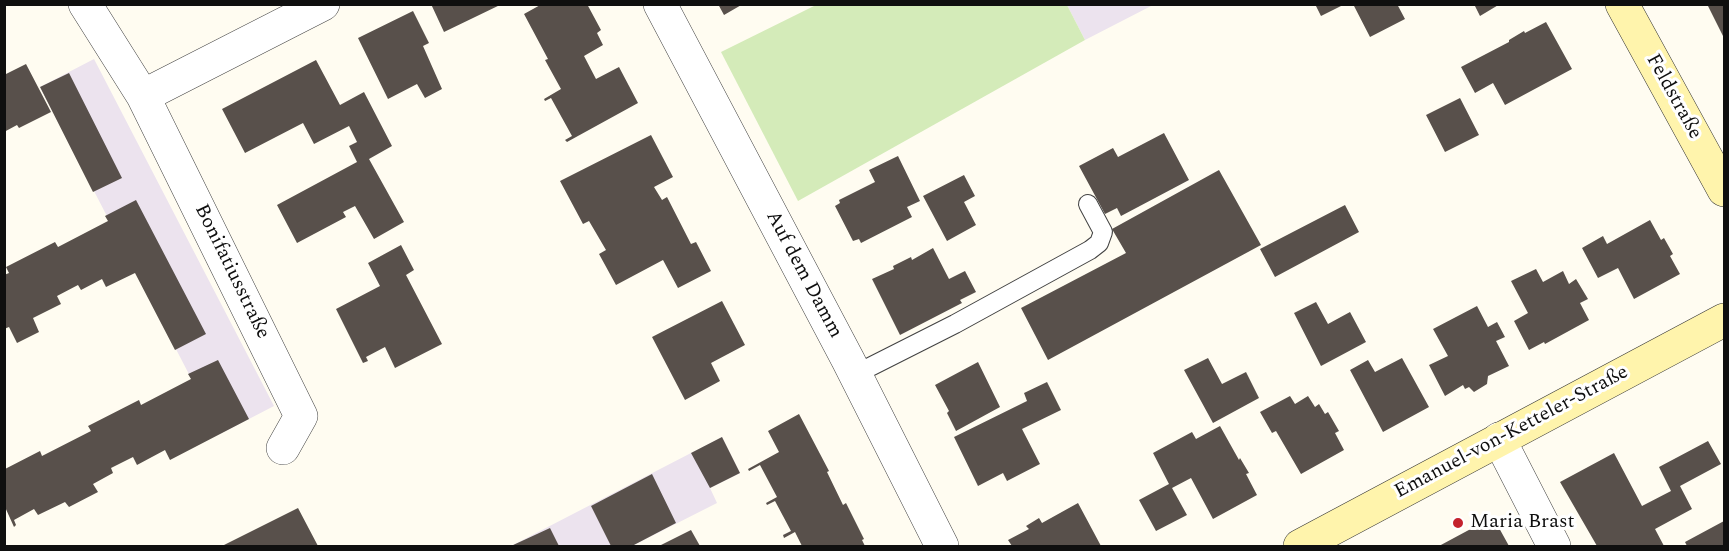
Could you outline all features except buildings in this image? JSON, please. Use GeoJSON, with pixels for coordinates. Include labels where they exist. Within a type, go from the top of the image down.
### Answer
{"type":"FeatureCollection","features":[{"type":"Feature","properties":{"kind":"main road","name":"Feldstraße"},"geometry":{"type":"LineString","coordinates":[[1622,4],[1725,190]]}},
{"type":"Feature","properties":{"kind":"main road","name":"Emanuel-von-Ketteler-Straße"},"geometry":{"type":"LineString","coordinates":[[1300,546],[1725,320]]}},
{"type":"Feature","properties":{"kind":"street","name":"Bonifatiusstraße"},"geometry":{"type":"LineString","coordinates":[[85,4],[143,96],[301,416],[283,448]]}},
{"type":"Feature","properties":{"kind":"street"},"geometry":{"type":"LineString","coordinates":[[143,96],[323,4]]}},
{"type":"Feature","properties":{"kind":"street","name":"Auf dem Damm"},"geometry":{"type":"LineString","coordinates":[[660,4],[856,375],[942,546]]}},
{"type":"Feature","properties":{"kind":"street"},"geometry":{"type":"LineString","coordinates":[[1499,439],[1554,546]]}},
{"type":"Feature","properties":{"kind":"lane"},"geometry":{"type":"LineString","coordinates":[[856,375],[1090,250],[1099,243],[1103,232],[1088,204]]}},
{"type":"Feature","properties":{"kind":"shaded area"},"geometry":{"type":"Polygon","coordinates":[[[1067,5],[1153,5],[1085,40],[1067,5]]]}},
{"type":"Feature","properties":{"kind":"shaded area"},"geometry":{"type":"Polygon","coordinates":[[[94,59],[274,406],[220,434],[40,87],[94,59]]]}},
{"type":"Feature","properties":{"kind":"shaded area"},"geometry":{"type":"Polygon","coordinates":[[[722,437],[740,473],[710,488],[717,503],[632,546],[511,546],[722,437]]]}},
{"type":"Feature","properties":{"kind":"green space"},"geometry":{"type":"Polygon","coordinates":[[[816,5],[1067,5],[1085,40],[798,201],[721,52],[816,5]]]}},
{"type":"Feature","properties":{"kind":"place","name":"Maria Brast"},"geometry":{"type":"Point","coordinates":[1458,523]}}]}
